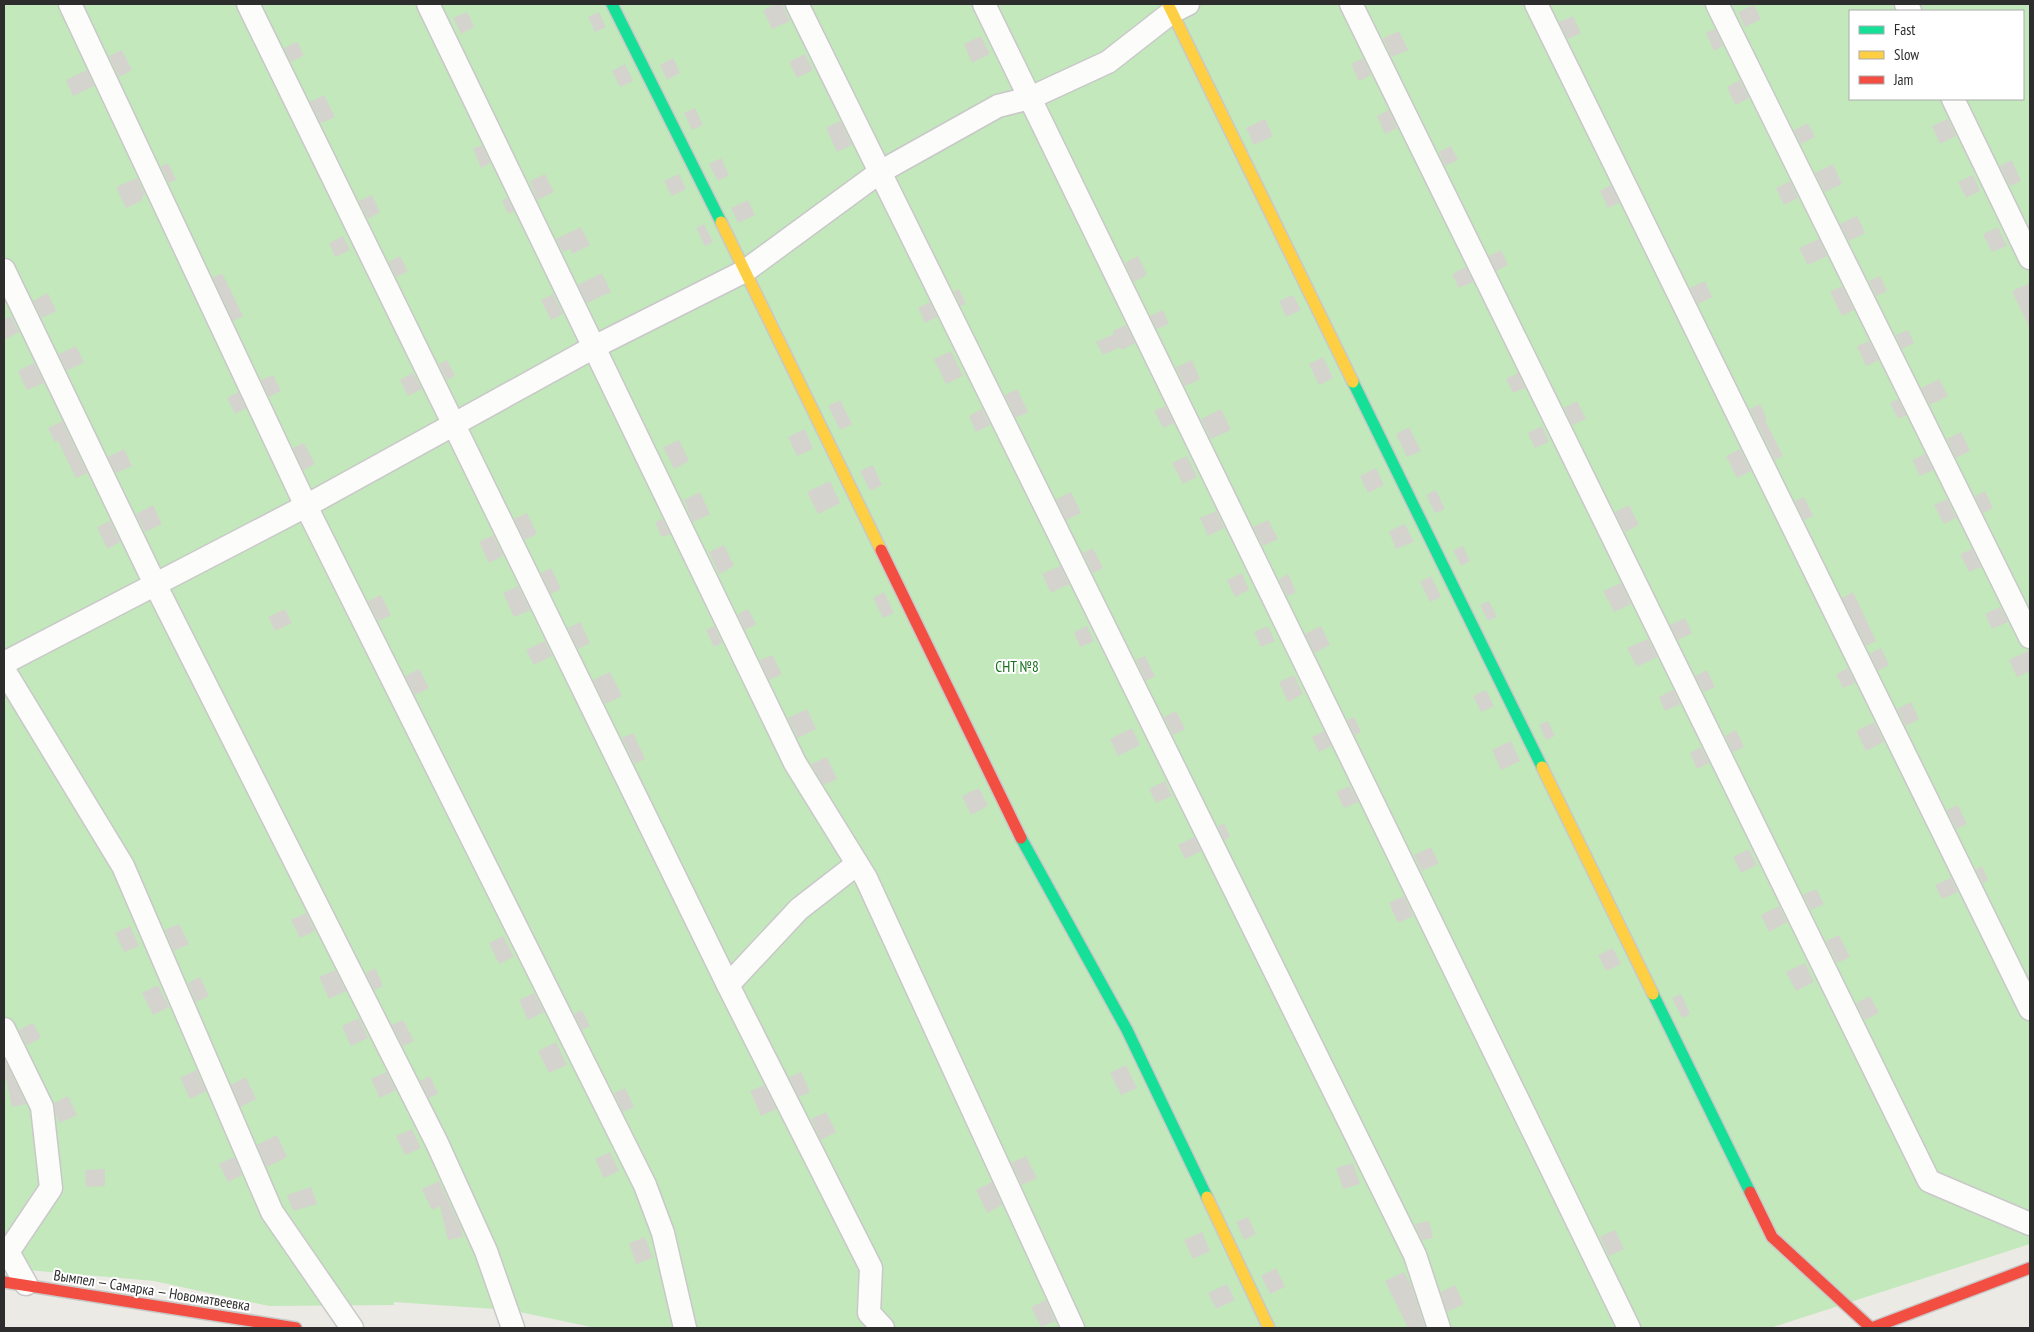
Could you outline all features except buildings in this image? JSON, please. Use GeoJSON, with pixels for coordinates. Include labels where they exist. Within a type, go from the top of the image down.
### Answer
{"type":"FeatureCollection","features":[{"type":"Feature","properties":{"kind":"street"},"geometry":{"type":"LineString","coordinates":[[70,4],[306,506],[646,1185],[663,1232],[685,1328]]}},
{"type":"Feature","properties":{"kind":"street"},"geometry":{"type":"LineString","coordinates":[[248,4],[728,985],[871,1268],[869,1313],[884,1328]]}},
{"type":"Feature","properties":{"kind":"street"},"geometry":{"type":"LineString","coordinates":[[428,4],[795,763],[866,878],[1073,1328]]}},
{"type":"Feature","properties":{"kind":"street"},"geometry":{"type":"LineString","coordinates":[[612,4],[745,271],[1028,856],[1127,1030],[1269,1328]]}},
{"type":"Feature","properties":{"kind":"street"},"geometry":{"type":"LineString","coordinates":[[797,4],[1415,1254],[1439,1328]]}},
{"type":"Feature","properties":{"kind":"street"},"geometry":{"type":"LineString","coordinates":[[984,4],[1629,1328]]}},
{"type":"Feature","properties":{"kind":"street"},"geometry":{"type":"LineString","coordinates":[[1351,4],[1929,1181],[2030,1224]]}},
{"type":"Feature","properties":{"kind":"street"},"geometry":{"type":"LineString","coordinates":[[1536,4],[2030,1009]]}},
{"type":"Feature","properties":{"kind":"street"},"geometry":{"type":"LineString","coordinates":[[1717,4],[2030,637]]}},
{"type":"Feature","properties":{"kind":"street"},"geometry":{"type":"LineString","coordinates":[[4,663],[306,506],[594,347],[745,271],[880,172],[998,106],[1030,98],[1108,62],[1176,7],[1772,1237],[1872,1328],[2030,1268]]}},
{"type":"Feature","properties":{"kind":"street"},"geometry":{"type":"LineString","coordinates":[[1953,100],[2030,258]]}},
{"type":"Feature","properties":{"kind":"street"},"geometry":{"type":"LineString","coordinates":[[4,270],[155,584],[437,1143],[486,1251],[513,1328]]}},
{"type":"Feature","properties":{"kind":"street"},"geometry":{"type":"LineString","coordinates":[[4,670],[123,866],[272,1212],[352,1328]]}},
{"type":"Feature","properties":{"kind":"street"},"geometry":{"type":"LineString","coordinates":[[728,985],[799,909],[857,864]]}},
{"type":"Feature","properties":{"kind":"street"},"geometry":{"type":"LineString","coordinates":[[4,1029],[42,1107],[51,1188],[6,1250],[26,1284]]}},
{"type":"Feature","properties":{"kind":"street","name":"Вымпел — Самарка — Новоматвеевка"},"geometry":{"type":"LineString","coordinates":[[4,1282],[296,1328]]}},
{"type":"Feature","properties":{"kind":"green space","name":"СНТ №8"},"geometry":{"type":"Polygon","coordinates":[[[4,4],[2030,4],[2030,1244],[1770,1328],[596,1328],[510,1310],[394,1302],[394,1305],[269,1306],[154,1281],[4,1268],[4,4]]]}},
{"type":"Feature","properties":{"kind":"traffic: fast"},"geometry":{"type":"LineString","coordinates":[[612,4],[721,222]]}},
{"type":"Feature","properties":{"kind":"traffic: fast"},"geometry":{"type":"LineString","coordinates":[[1353,382],[1542,767]]}},
{"type":"Feature","properties":{"kind":"traffic: fast"},"geometry":{"type":"LineString","coordinates":[[1021,838],[1127,1030],[1207,1197]]}},
{"type":"Feature","properties":{"kind":"traffic: fast"},"geometry":{"type":"LineString","coordinates":[[1653,994],[1750,1192]]}},
{"type":"Feature","properties":{"kind":"traffic: slow"},"geometry":{"type":"LineString","coordinates":[[1168,4],[1353,382]]}},
{"type":"Feature","properties":{"kind":"traffic: slow"},"geometry":{"type":"LineString","coordinates":[[721,222],[881,550]]}},
{"type":"Feature","properties":{"kind":"traffic: slow"},"geometry":{"type":"LineString","coordinates":[[1542,767],[1653,994]]}},
{"type":"Feature","properties":{"kind":"traffic: slow"},"geometry":{"type":"LineString","coordinates":[[1207,1197],[1269,1328]]}},
{"type":"Feature","properties":{"kind":"traffic: jam"},"geometry":{"type":"LineString","coordinates":[[881,550],[1021,838]]}},
{"type":"Feature","properties":{"kind":"traffic: jam"},"geometry":{"type":"LineString","coordinates":[[1750,1192],[1772,1237],[1871,1328]]}},
{"type":"Feature","properties":{"kind":"traffic: jam"},"geometry":{"type":"LineString","coordinates":[[1872,1328],[2030,1268]]}},
{"type":"Feature","properties":{"kind":"traffic: jam"},"geometry":{"type":"LineString","coordinates":[[4,1282],[296,1328]]}}]}
